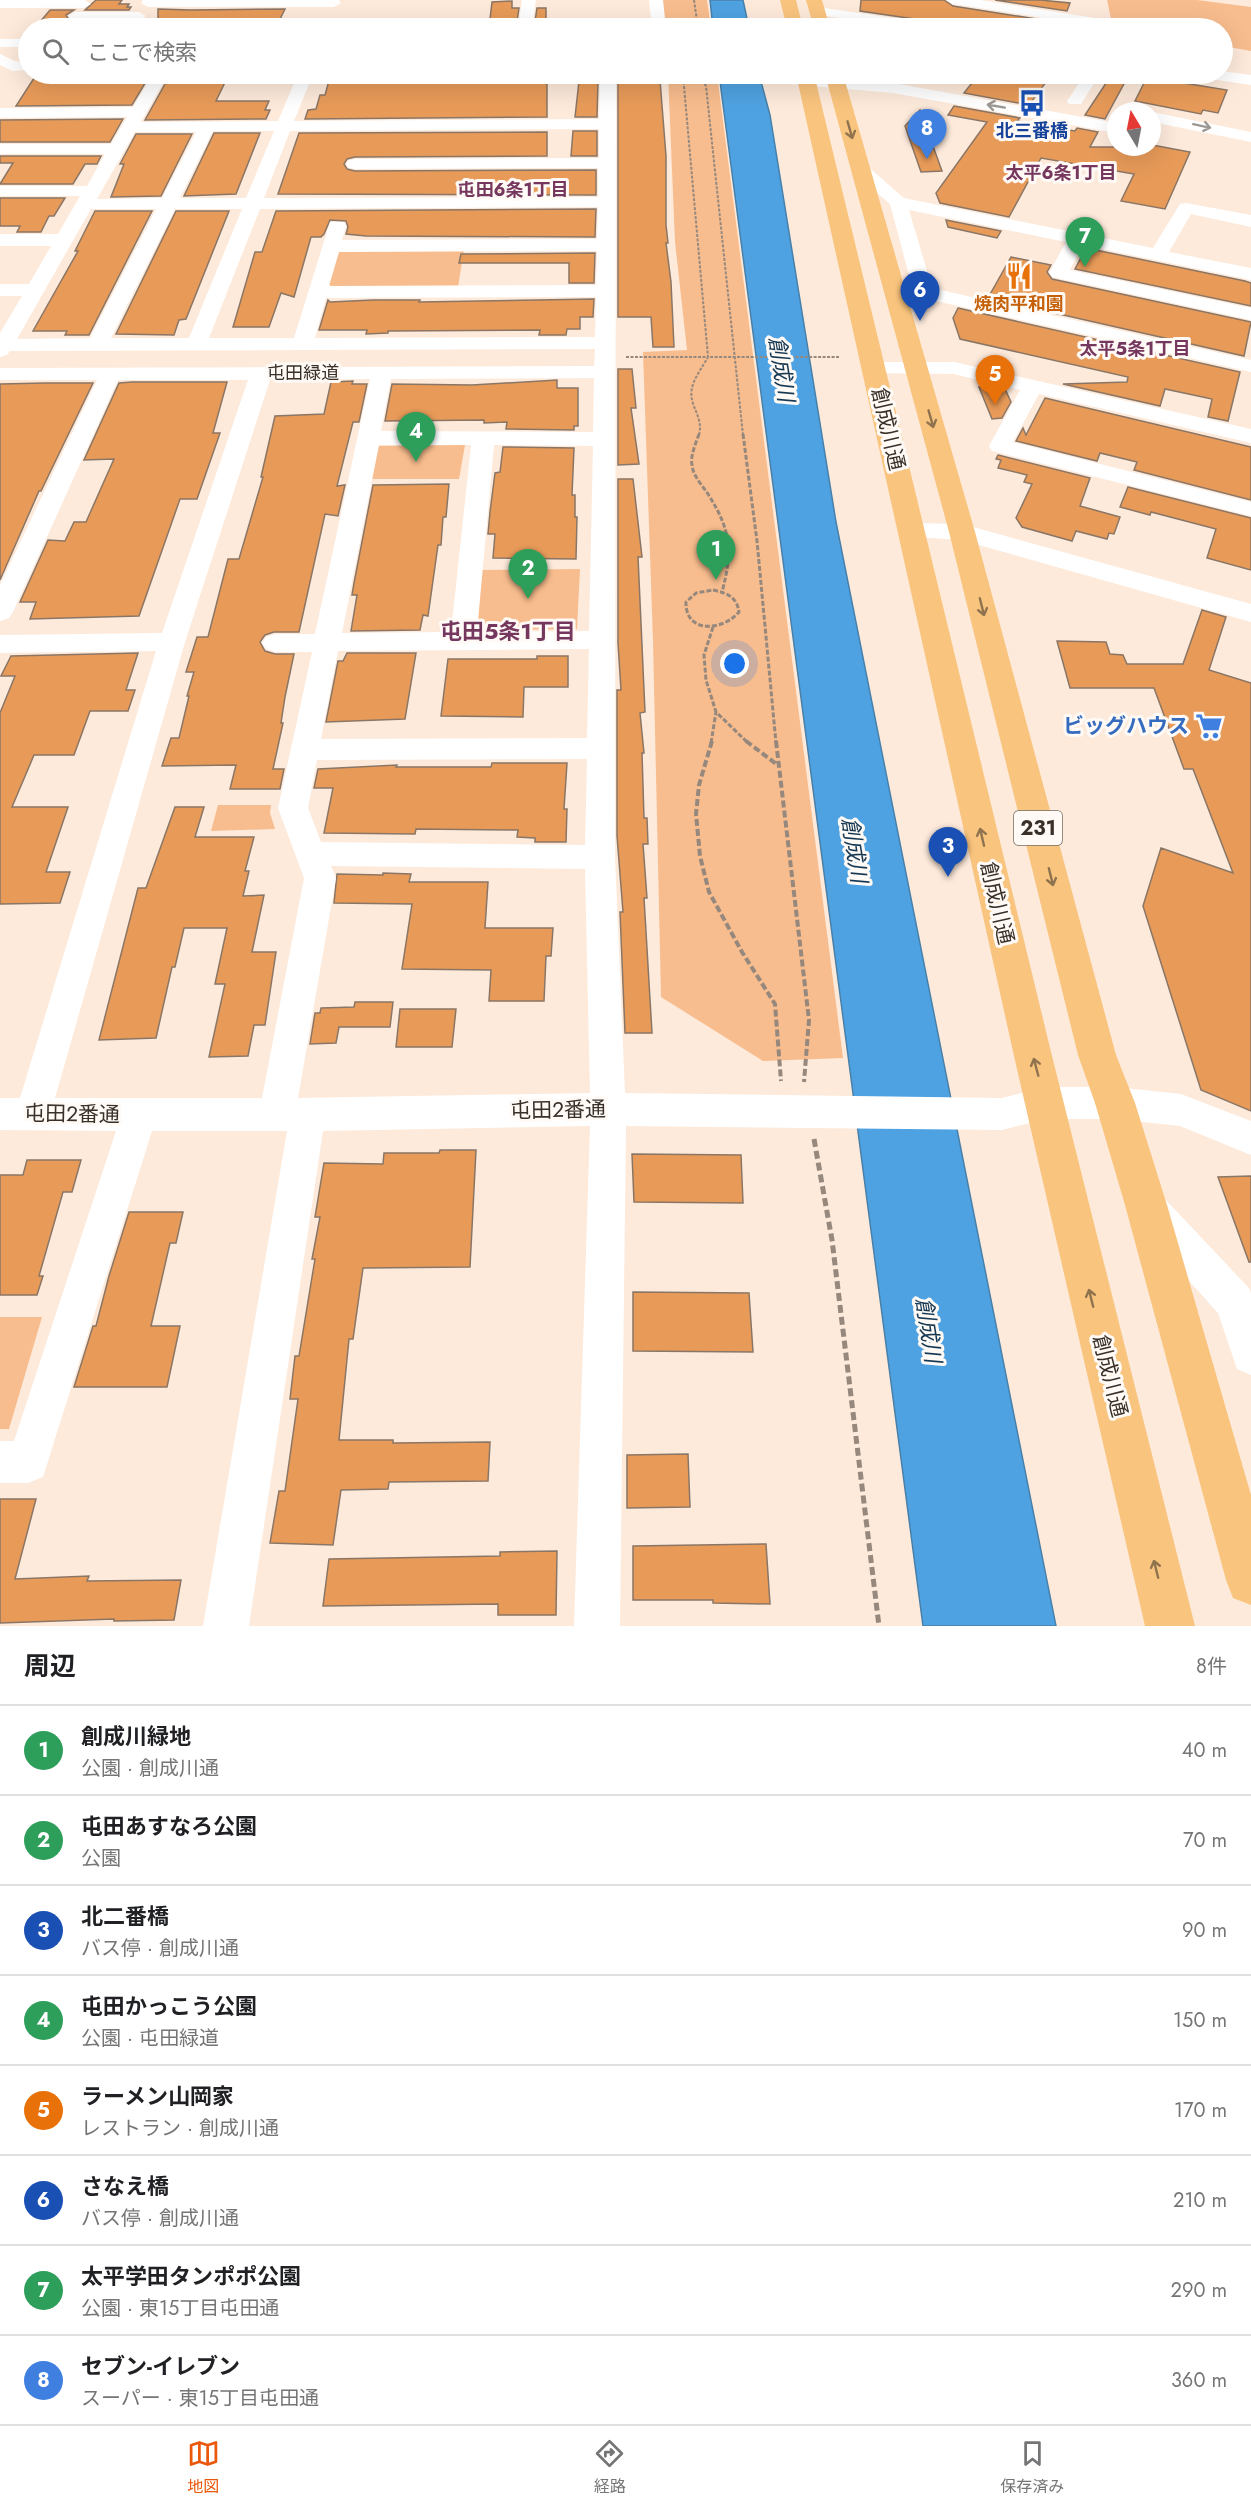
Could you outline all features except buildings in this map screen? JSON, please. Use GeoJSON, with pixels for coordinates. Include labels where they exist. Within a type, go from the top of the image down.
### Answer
{"type":"FeatureCollection","features":[{"type":"Feature","properties":{"kind":"highway"},"geometry":{"type":"LineString","coordinates":[[788,0],[792,18]]}},
{"type":"Feature","properties":{"kind":"highway","name":"創成川通"},"geometry":{"type":"LineString","coordinates":[[822,84],[874,368],[1045,1103],[1170,1626]]}},
{"type":"Feature","properties":{"kind":"highway","name":"創成川通"},"geometry":{"type":"LineString","coordinates":[[824,84],[861,170],[912,300],[916,368],[962,532],[1097,1055],[1115,1103],[1146,1205],[1251,1580]]}},
{"type":"Feature","properties":{"kind":"street"},"geometry":{"type":"LineString","coordinates":[[526,18],[529,0]]}},
{"type":"Feature","properties":{"kind":"street"},"geometry":{"type":"LineString","coordinates":[[657,0],[658,18]]}},
{"type":"Feature","properties":{"kind":"street"},"geometry":{"type":"LineString","coordinates":[[933,18],[944,0]]}},
{"type":"Feature","properties":{"kind":"street"},"geometry":{"type":"LineString","coordinates":[[953,0],[1081,18]]}},
{"type":"Feature","properties":{"kind":"street"},"geometry":{"type":"LineString","coordinates":[[0,4],[85,2]]}},
{"type":"Feature","properties":{"kind":"street"},"geometry":{"type":"LineString","coordinates":[[73,18],[85,2]]}},
{"type":"Feature","properties":{"kind":"street"},"geometry":{"type":"LineString","coordinates":[[138,18],[148,2],[334,2],[328,18]]}},
{"type":"Feature","properties":{"kind":"street"},"geometry":{"type":"LineString","coordinates":[[816,5],[835,6],[888,18]]}},
{"type":"Feature","properties":{"kind":"street"},"geometry":{"type":"LineString","coordinates":[[0,43],[18,43]]}},
{"type":"Feature","properties":{"kind":"street"},"geometry":{"type":"LineString","coordinates":[[0,50],[18,49]]}},
{"type":"Feature","properties":{"kind":"street"},"geometry":{"type":"LineString","coordinates":[[0,58],[18,59]]}},
{"type":"Feature","properties":{"kind":"street"},"geometry":{"type":"LineString","coordinates":[[0,58],[12,66],[18,66]]}},
{"type":"Feature","properties":{"kind":"street"},"geometry":{"type":"LineString","coordinates":[[1233,77],[1251,80]]}},
{"type":"Feature","properties":{"kind":"street"},"geometry":{"type":"LineString","coordinates":[[1,349],[154,84]]}},
{"type":"Feature","properties":{"kind":"street"},"geometry":{"type":"LineString","coordinates":[[197,343],[301,84]]}},
{"type":"Feature","properties":{"kind":"street"},"geometry":{"type":"LineString","coordinates":[[597,1626],[608,1109],[600,857],[605,439],[609,358],[606,291],[608,84]]}},
{"type":"Feature","properties":{"kind":"street"},"geometry":{"type":"LineString","coordinates":[[866,84],[1107,126]]}},
{"type":"Feature","properties":{"kind":"street"},"geometry":{"type":"LineString","coordinates":[[1075,101],[1082,84]]}},
{"type":"Feature","properties":{"kind":"street"},"geometry":{"type":"LineString","coordinates":[[1056,99],[1094,105]]}},
{"type":"Feature","properties":{"kind":"street"},"geometry":{"type":"LineString","coordinates":[[0,113],[207,126],[608,124]]}},
{"type":"Feature","properties":{"kind":"street"},"geometry":{"type":"LineString","coordinates":[[1161,119],[1251,137]]}},
{"type":"Feature","properties":{"kind":"street"},"geometry":{"type":"LineString","coordinates":[[303,343],[367,125]]}},
{"type":"Feature","properties":{"kind":"street"},"geometry":{"type":"LineString","coordinates":[[98,344],[207,126]]}},
{"type":"Feature","properties":{"kind":"street"},"geometry":{"type":"LineString","coordinates":[[1192,142],[1251,153]]}},
{"type":"Feature","properties":{"kind":"street"},"geometry":{"type":"LineString","coordinates":[[0,149],[117,149]]}},
{"type":"Feature","properties":{"kind":"street"},"geometry":{"type":"LineString","coordinates":[[355,164],[607,163]]}},
{"type":"Feature","properties":{"kind":"street"},"geometry":{"type":"LineString","coordinates":[[861,170],[898,202],[1251,274]]}},
{"type":"Feature","properties":{"kind":"street"},"geometry":{"type":"LineString","coordinates":[[0,191],[168,204],[607,202]]}},
{"type":"Feature","properties":{"kind":"street"},"geometry":{"type":"LineString","coordinates":[[898,202],[912,300],[1251,366]]}},
{"type":"Feature","properties":{"kind":"street"},"geometry":{"type":"LineString","coordinates":[[1158,255],[1186,208],[1251,221]]}},
{"type":"Feature","properties":{"kind":"street"},"geometry":{"type":"LineString","coordinates":[[1077,238],[1059,273],[1251,314]]}},
{"type":"Feature","properties":{"kind":"street"},"geometry":{"type":"LineString","coordinates":[[0,240],[64,240]]}},
{"type":"Feature","properties":{"kind":"street"},"geometry":{"type":"LineString","coordinates":[[332,246],[606,245]]}},
{"type":"Feature","properties":{"kind":"street"},"geometry":{"type":"LineString","coordinates":[[0,290],[36,290]]}},
{"type":"Feature","properties":{"kind":"street"},"geometry":{"type":"LineString","coordinates":[[318,292],[606,291]]}},
{"type":"Feature","properties":{"kind":"street"},"geometry":{"type":"LineString","coordinates":[[1,349],[98,344],[303,343],[609,358]]}},
{"type":"Feature","properties":{"kind":"street","name":"屯田緑道"},"geometry":{"type":"LineString","coordinates":[[0,374],[382,373],[609,358]]}},
{"type":"Feature","properties":{"kind":"street"},"geometry":{"type":"LineString","coordinates":[[874,368],[954,368],[1251,436]]}},
{"type":"Feature","properties":{"kind":"street"},"geometry":{"type":"LineString","coordinates":[[0,612],[111,373]]}},
{"type":"Feature","properties":{"kind":"street"},"geometry":{"type":"LineString","coordinates":[[17,1114],[261,373]]}},
{"type":"Feature","properties":{"kind":"street"},"geometry":{"type":"LineString","coordinates":[[226,1626],[293,1115],[320,878],[293,808],[382,373]]}},
{"type":"Feature","properties":{"kind":"street"},"geometry":{"type":"LineString","coordinates":[[1033,385],[1000,446],[1251,509]]}},
{"type":"Feature","properties":{"kind":"street"},"geometry":{"type":"LineString","coordinates":[[369,438],[605,439]]}},
{"type":"Feature","properties":{"kind":"street"},"geometry":{"type":"LineString","coordinates":[[464,642],[483,438]]}},
{"type":"Feature","properties":{"kind":"street"},"geometry":{"type":"LineString","coordinates":[[912,531],[962,532],[1251,613]]}},
{"type":"Feature","properties":{"kind":"street"},"geometry":{"type":"LineString","coordinates":[[275,643],[602,640]]}},
{"type":"Feature","properties":{"kind":"street"},"geometry":{"type":"LineString","coordinates":[[0,644],[172,642]]}},
{"type":"Feature","properties":{"kind":"street"},"geometry":{"type":"LineString","coordinates":[[306,750],[602,748]]}},
{"type":"Feature","properties":{"kind":"street"},"geometry":{"type":"LineString","coordinates":[[312,854],[600,857]]}},
{"type":"Feature","properties":{"kind":"street","name":"屯田2番通"},"geometry":{"type":"LineString","coordinates":[[17,1114],[293,1115],[608,1109],[1002,1114],[1045,1103],[1115,1103],[1181,1110],[1251,1138]]}},
{"type":"Feature","properties":{"kind":"street"},"geometry":{"type":"LineString","coordinates":[[0,1462],[28,1462],[139,1115]]}},
{"type":"Feature","properties":{"kind":"street"},"geometry":{"type":"LineString","coordinates":[[1146,1205],[1235,1302],[1251,1355]]}},
{"type":"Feature","properties":{"kind":"path"},"geometry":{"type":"LineString","coordinates":[[694,0],[697,18]]}},
{"type":"Feature","properties":{"kind":"path"},"geometry":{"type":"LineString","coordinates":[[684,84],[708,357],[692,387],[692,399],[702,424],[691,462],[693,472],[727,527],[730,555],[722,592]]}},
{"type":"Feature","properties":{"kind":"path"},"geometry":{"type":"LineString","coordinates":[[704,84],[757,541],[779,766],[808,1020],[809,1110],[832,1240],[879,1626]]}},
{"type":"Feature","properties":{"kind":"path"},"geometry":{"type":"LineString","coordinates":[[609,358],[839,357]]}},
{"type":"Feature","properties":{"kind":"path"},"geometry":{"type":"LineString","coordinates":[[722,592],[736,600],[739,612],[730,623],[713,627],[696,623],[686,613],[686,602],[696,593],[722,592]]}},
{"type":"Feature","properties":{"kind":"path"},"geometry":{"type":"LineString","coordinates":[[713,627],[704,655],[706,680],[716,712],[714,733],[699,785],[696,814],[700,856],[708,892],[775,1004],[781,1081]]}},
{"type":"Feature","properties":{"kind":"path"},"geometry":{"type":"LineString","coordinates":[[716,712],[751,746],[779,766]]}},
{"type":"Feature","properties":{"kind":"shaded area"},"geometry":{"type":"Polygon","coordinates":[[[662,0],[707,0],[710,18],[664,18],[662,0]]]}},
{"type":"Feature","properties":{"kind":"shaded area"},"geometry":{"type":"Polygon","coordinates":[[[1107,0],[1197,0],[1251,7],[1251,51],[1233,48],[1233,18],[1111,18],[1107,0]]]}},
{"type":"Feature","properties":{"kind":"shaded area"},"geometry":{"type":"Polygon","coordinates":[[[668,84],[718,84],[843,1058],[763,1061],[661,997],[653,641],[643,352],[687,350],[675,242],[668,84]]]}},
{"type":"Feature","properties":{"kind":"shaded area"},"geometry":{"type":"Polygon","coordinates":[[[343,250],[464,250],[458,287],[333,287],[328,284],[338,252],[343,250]]]}},
{"type":"Feature","properties":{"kind":"shaded area"},"geometry":{"type":"Polygon","coordinates":[[[465,445],[459,479],[367,479],[375,446],[465,445]]]}},
{"type":"Feature","properties":{"kind":"shaded area"},"geometry":{"type":"Polygon","coordinates":[[[580,569],[577,629],[473,630],[481,570],[580,569]]]}},
{"type":"Feature","properties":{"kind":"shaded area"},"geometry":{"type":"Polygon","coordinates":[[[218,805],[271,805],[270,813],[275,829],[211,831],[218,805]]]}},
{"type":"Feature","properties":{"kind":"shaded area"},"geometry":{"type":"Polygon","coordinates":[[[0,1317],[42,1317],[9,1429],[0,1429],[0,1317]]]}},
{"type":"Feature","properties":{"kind":"water"},"geometry":{"type":"Polygon","coordinates":[[[710,0],[743,0],[747,18],[712,18],[710,0]]]}},
{"type":"Feature","properties":{"kind":"water","name":"創成川"},"geometry":{"type":"Polygon","coordinates":[[[720,84],[762,84],[770,115],[836,522],[1056,1626],[923,1626],[720,84]]]}},
{"type":"Feature","properties":{"kind":"place","name":"北三番橋"},"geometry":{"type":"Point","coordinates":[1032,103]}},
{"type":"Feature","properties":{"kind":"place","name":"セブン-イレブン"},"geometry":{"type":"Point","coordinates":[927,159]}},
{"type":"Feature","properties":{"kind":"place","name":"太平学田タンポポ公園"},"geometry":{"type":"Point","coordinates":[1085,267]}},
{"type":"Feature","properties":{"kind":"place","name":"焼肉平和園"},"geometry":{"type":"Point","coordinates":[1019,276]}},
{"type":"Feature","properties":{"kind":"place","name":"さなえ橋"},"geometry":{"type":"Point","coordinates":[920,321]}},
{"type":"Feature","properties":{"kind":"place","name":"ラーメン山岡家"},"geometry":{"type":"Point","coordinates":[995,405]}},
{"type":"Feature","properties":{"kind":"place","name":"屯田かっこう公園"},"geometry":{"type":"Point","coordinates":[416,462]}},
{"type":"Feature","properties":{"kind":"place","name":"創成川緑地"},"geometry":{"type":"Point","coordinates":[716,580]}},
{"type":"Feature","properties":{"kind":"place","name":"屯田あすなろ公園"},"geometry":{"type":"Point","coordinates":[528,599]}},
{"type":"Feature","properties":{"kind":"place","name":"ビッグハウス"},"geometry":{"type":"Point","coordinates":[1209,726]}},
{"type":"Feature","properties":{"kind":"place","name":"北二番橋"},"geometry":{"type":"Point","coordinates":[948,877]}},
{"type":"Feature","properties":{"kind":"district","name":"太平6条1丁目"},"geometry":{"type":"Point","coordinates":[1061,173]}},
{"type":"Feature","properties":{"kind":"district","name":"屯田6条1丁目"},"geometry":{"type":"Point","coordinates":[513,190]}},
{"type":"Feature","properties":{"kind":"district","name":"太平5条1丁目"},"geometry":{"type":"Point","coordinates":[1135,349]}},
{"type":"Feature","properties":{"kind":"district","name":"屯田5条1丁目"},"geometry":{"type":"Point","coordinates":[508,631]}}]}
